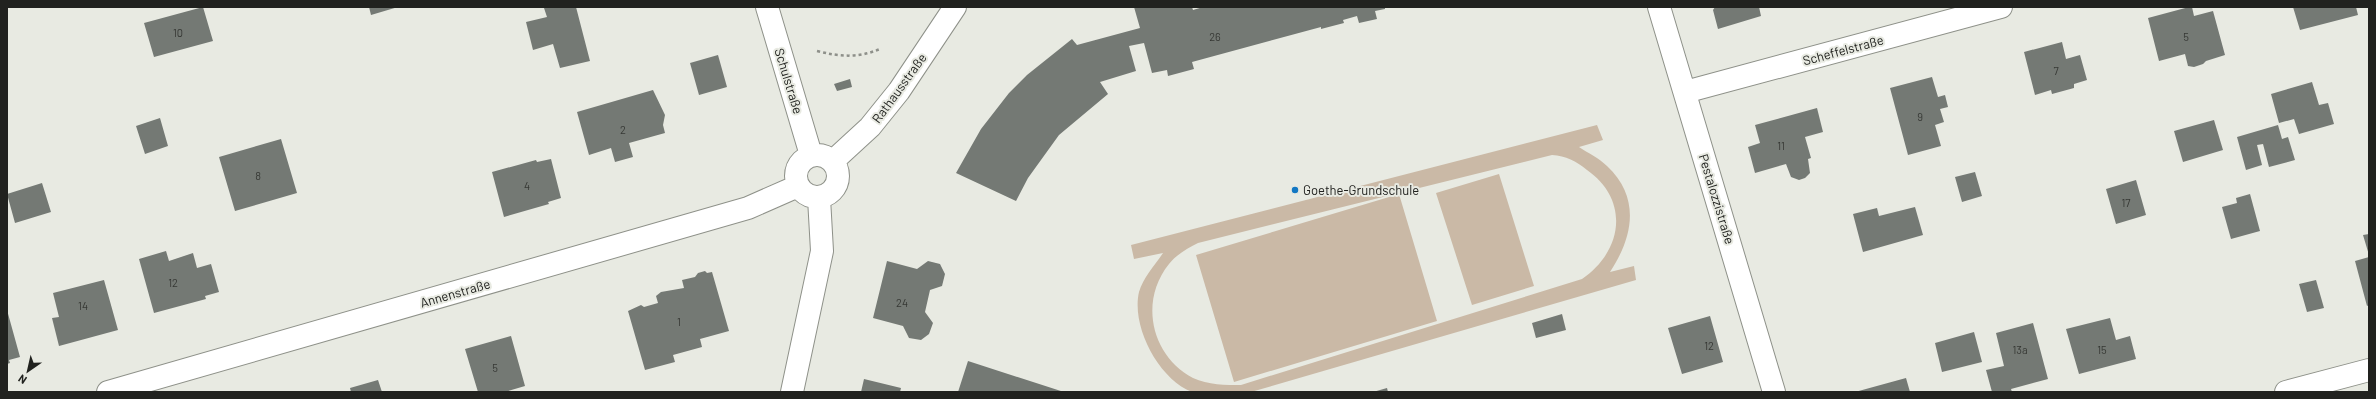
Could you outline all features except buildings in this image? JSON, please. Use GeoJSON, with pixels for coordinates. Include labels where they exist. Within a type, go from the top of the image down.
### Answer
{"type":"FeatureCollection","features":[{"type":"Feature","properties":{"kind":"street","name":"Schulstraße"},"geometry":{"type":"LineString","coordinates":[[767,7],[811,155]]}},
{"type":"Feature","properties":{"kind":"street","name":"Rathausstraße"},"geometry":{"type":"LineString","coordinates":[[833,161],[870,127],[899,91],[955,7]]}},
{"type":"Feature","properties":{"kind":"street","name":"Pestalozzistraße"},"geometry":{"type":"LineString","coordinates":[[1659,7],[1774,392]]}},
{"type":"Feature","properties":{"kind":"street","name":"Scheffelstraße"},"geometry":{"type":"LineString","coordinates":[[1685,92],[2000,7]]}},
{"type":"Feature","properties":{"kind":"street"},"geometry":{"type":"LineString","coordinates":[[811,155],[823,155],[833,161],[839,174],[836,187],[826,196],[819,198],[805,194],[798,186],[796,171],[805,158],[811,155]]}},
{"type":"Feature","properties":{"kind":"street","name":"Annenstraße"},"geometry":{"type":"LineString","coordinates":[[108,392],[748,208],[766,202],[798,186]]}},
{"type":"Feature","properties":{"kind":"street"},"geometry":{"type":"LineString","coordinates":[[792,392],[822,251],[819,198]]}},
{"type":"Feature","properties":{"kind":"street"},"geometry":{"type":"LineString","coordinates":[[2286,392],[2369,370]]}},
{"type":"Feature","properties":{"kind":"path"},"geometry":{"type":"LineString","coordinates":[[817,51],[849,57],[864,55],[880,49]]}},
{"type":"Feature","properties":{"kind":"shaded area"},"geometry":{"type":"Polygon","coordinates":[[[1597,125],[1603,140],[1579,147],[1604,163],[1618,178],[1625,191],[1629,204],[1630,218],[1628,232],[1618,259],[1610,272],[1634,266],[1636,280],[1251,392],[1197,393],[1192,392],[1180,385],[1169,376],[1159,364],[1150,350],[1139,321],[1139,292],[1146,277],[1163,253],[1134,259],[1131,245],[1597,125]],[[1552,155],[1198,243],[1187,249],[1169,264],[1160,279],[1154,294],[1152,311],[1154,327],[1159,342],[1167,356],[1179,368],[1193,378],[1223,385],[1241,385],[1582,279],[1596,268],[1606,254],[1613,240],[1616,225],[1615,210],[1610,196],[1601,182],[1579,164],[1552,155]]]}},
{"type":"Feature","properties":{"kind":"shaded area"},"geometry":{"type":"Polygon","coordinates":[[[1499,174],[1534,286],[1472,305],[1436,193],[1499,174]]]}},
{"type":"Feature","properties":{"kind":"shaded area"},"geometry":{"type":"Polygon","coordinates":[[[1399,194],[1437,321],[1234,382],[1196,255],[1399,194]]]}},
{"type":"Feature","properties":{"kind":"place","name":"Goethe-Grundschule"},"geometry":{"type":"Point","coordinates":[1295,190]}}]}
